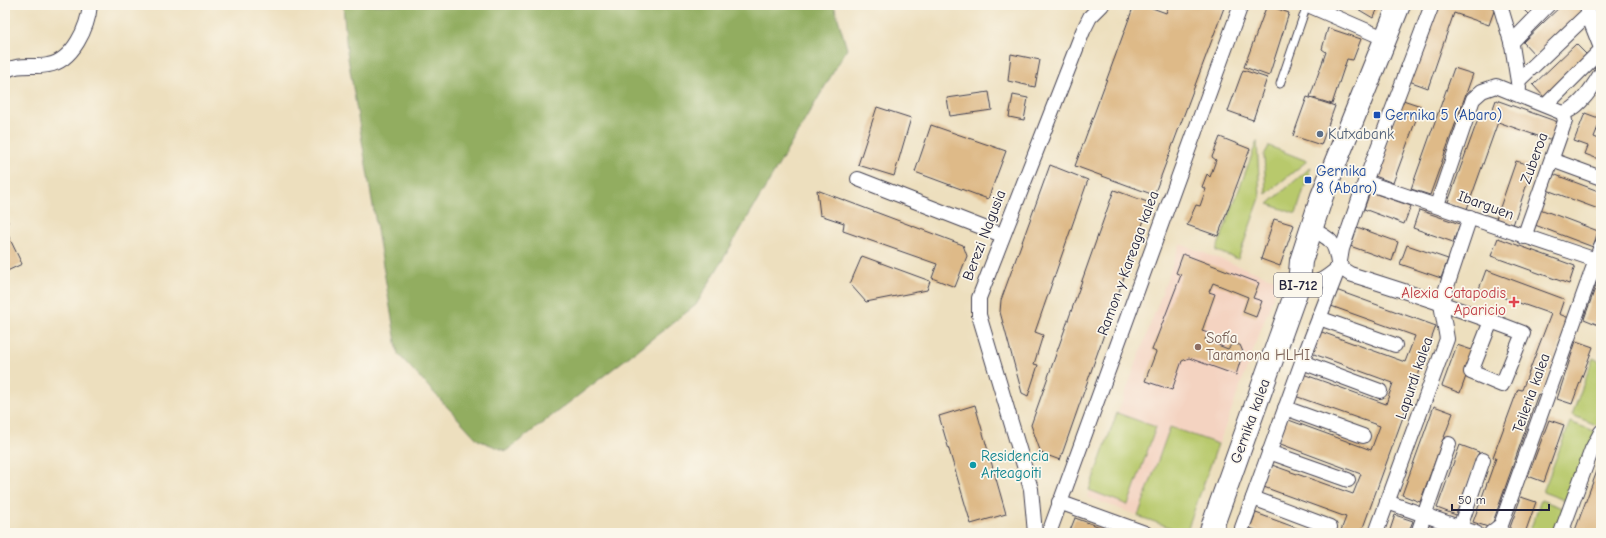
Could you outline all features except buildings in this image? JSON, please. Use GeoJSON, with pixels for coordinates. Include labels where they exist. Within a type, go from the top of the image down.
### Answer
{"type":"FeatureCollection","features":[{"type":"Feature","properties":{"kind":"main road","name":"BI-712"},"geometry":{"type":"LineString","coordinates":[[1386,39],[1399,5]]}},
{"type":"Feature","properties":{"kind":"main road","name":"Gernika kalea"},"geometry":{"type":"LineString","coordinates":[[1210,533],[1299,284],[1301,261],[1322,196],[1386,39]]}},
{"type":"Feature","properties":{"kind":"street"},"geometry":{"type":"LineString","coordinates":[[5,71],[14,66],[49,65],[66,55],[79,40],[88,19],[90,5]]}},
{"type":"Feature","properties":{"kind":"street","name":"Berezi Nagusia"},"geometry":{"type":"LineString","coordinates":[[1035,533],[1031,489],[979,315],[979,298],[1002,235],[1083,31],[1090,17],[1102,5]]}},
{"type":"Feature","properties":{"kind":"street","name":"Ramon y Kareaga kalea"},"geometry":{"type":"LineString","coordinates":[[1050,529],[1241,5]]}},
{"type":"Feature","properties":{"kind":"street"},"geometry":{"type":"LineString","coordinates":[[1308,5],[1386,39]]}},
{"type":"Feature","properties":{"kind":"street"},"geometry":{"type":"LineString","coordinates":[[1242,530],[1252,498],[1285,408],[1339,267],[1342,249],[1365,182],[1432,5]]}},
{"type":"Feature","properties":{"kind":"street"},"geometry":{"type":"LineString","coordinates":[[1500,5],[1515,60],[1519,88]]}},
{"type":"Feature","properties":{"kind":"street"},"geometry":{"type":"LineString","coordinates":[[1511,43],[1548,5]]}},
{"type":"Feature","properties":{"kind":"street"},"geometry":{"type":"LineString","coordinates":[[1519,88],[1588,9]]}},
{"type":"Feature","properties":{"kind":"street"},"geometry":{"type":"LineString","coordinates":[[1544,105],[1601,49],[1588,9]]}},
{"type":"Feature","properties":{"kind":"street"},"geometry":{"type":"LineString","coordinates":[[1437,205],[1473,99],[1482,91],[1496,86],[1519,88],[1544,105],[1563,113],[1570,111],[1584,97],[1601,73]]}},
{"type":"Feature","properties":{"kind":"street","name":"Zuberoa"},"geometry":{"type":"LineString","coordinates":[[1524,237],[1565,121],[1563,113]]}},
{"type":"Feature","properties":{"kind":"street"},"geometry":{"type":"LineString","coordinates":[[1552,160],[1601,178]]}},
{"type":"Feature","properties":{"kind":"street"},"geometry":{"type":"LineString","coordinates":[[858,179],[1002,235]]}},
{"type":"Feature","properties":{"kind":"street","name":"Ibarguen"},"geometry":{"type":"LineString","coordinates":[[1365,182],[1437,205],[1524,237],[1596,260]]}},
{"type":"Feature","properties":{"kind":"street","name":"Lapurdi kalea"},"geometry":{"type":"LineString","coordinates":[[1376,533],[1447,339],[1441,304],[1470,217]]}},
{"type":"Feature","properties":{"kind":"street"},"geometry":{"type":"LineString","coordinates":[[1311,229],[1329,238],[1336,249],[1339,267],[1350,274],[1491,321],[1523,333],[1502,385],[1471,372],[1491,321]]}},
{"type":"Feature","properties":{"kind":"street","name":"Teileria kalea"},"geometry":{"type":"LineString","coordinates":[[1491,533],[1501,525],[1601,246]]}},
{"type":"Feature","properties":{"kind":"street"},"geometry":{"type":"LineString","coordinates":[[1299,284],[1312,284],[1324,280],[1339,267]]}},
{"type":"Feature","properties":{"kind":"street"},"geometry":{"type":"LineString","coordinates":[[1319,318],[1395,345]]}},
{"type":"Feature","properties":{"kind":"street"},"geometry":{"type":"LineString","coordinates":[[1302,362],[1380,391]]}},
{"type":"Feature","properties":{"kind":"street"},"geometry":{"type":"LineString","coordinates":[[1285,408],[1363,436]]}},
{"type":"Feature","properties":{"kind":"street"},"geometry":{"type":"LineString","coordinates":[[1561,533],[1592,449],[1601,432]]}},
{"type":"Feature","properties":{"kind":"street"},"geometry":{"type":"LineString","coordinates":[[1418,533],[1449,444]]}},
{"type":"Feature","properties":{"kind":"street"},"geometry":{"type":"LineString","coordinates":[[1269,452],[1348,480]]}},
{"type":"Feature","properties":{"kind":"street"},"geometry":{"type":"LineString","coordinates":[[1459,530],[1483,460]]}},
{"type":"Feature","properties":{"kind":"street"},"geometry":{"type":"LineString","coordinates":[[1031,489],[1039,500],[1052,508],[1059,502],[1145,533]]}},
{"type":"Feature","properties":{"kind":"street"},"geometry":{"type":"LineString","coordinates":[[1252,498],[1330,527]]}},
{"type":"Feature","properties":{"kind":"street"},"geometry":{"type":"LineString","coordinates":[[1387,502],[1424,515],[1459,530],[1476,533]]}},
{"type":"Feature","properties":{"kind":"street"},"geometry":{"type":"LineString","coordinates":[[1034,515],[1042,524],[1050,529]]}},
{"type":"Feature","properties":{"kind":"lane"},"geometry":{"type":"LineString","coordinates":[[1280,84],[1308,5]]}},
{"type":"Feature","properties":{"kind":"shaded area","name":"Sofía Taramona HLHI"},"geometry":{"type":"Polygon","coordinates":[[[1180,244],[1279,281],[1186,533],[1087,497],[1180,244]]]}},
{"type":"Feature","properties":{"kind":"green space"},"geometry":{"type":"Polygon","coordinates":[[[343,5],[834,5],[847,49],[696,305],[506,451],[478,440],[398,354],[347,52],[343,5]]]}},
{"type":"Feature","properties":{"kind":"green space"},"geometry":{"type":"Polygon","coordinates":[[[1257,141],[1260,198],[1238,259],[1216,251],[1257,141]]]}},
{"type":"Feature","properties":{"kind":"green space"},"geometry":{"type":"Polygon","coordinates":[[[1269,146],[1307,161],[1266,194],[1264,155],[1269,146]]]}},
{"type":"Feature","properties":{"kind":"green space"},"geometry":{"type":"Polygon","coordinates":[[[1311,167],[1296,214],[1268,204],[1311,167]]]}},
{"type":"Feature","properties":{"kind":"green space"},"geometry":{"type":"Polygon","coordinates":[[[1593,358],[1601,362],[1601,427],[1572,415],[1593,358]]]}},
{"type":"Feature","properties":{"kind":"green space"},"geometry":{"type":"Polygon","coordinates":[[[1117,413],[1156,427],[1128,505],[1089,490],[1117,413]]]}},
{"type":"Feature","properties":{"kind":"green space"},"geometry":{"type":"Polygon","coordinates":[[[1570,422],[1599,433],[1572,503],[1543,492],[1570,422]]]}},
{"type":"Feature","properties":{"kind":"green space"},"geometry":{"type":"Polygon","coordinates":[[[1170,427],[1218,444],[1186,533],[1138,516],[1170,427]]]}},
{"type":"Feature","properties":{"kind":"green space"},"geometry":{"type":"Polygon","coordinates":[[[1541,500],[1568,510],[1560,533],[1529,533],[1541,500]]]}},
{"type":"Feature","properties":{"kind":"place","name":"Gernika 5 (Abaro)"},"geometry":{"type":"Point","coordinates":[1377,115]}},
{"type":"Feature","properties":{"kind":"place","name":"Kutxabank"},"geometry":{"type":"Point","coordinates":[1320,134]}},
{"type":"Feature","properties":{"kind":"place","name":"Gernika 8 (Abaro)"},"geometry":{"type":"Point","coordinates":[1308,180]}},
{"type":"Feature","properties":{"kind":"place","name":"Alexia Catapodis Aparicio"},"geometry":{"type":"Point","coordinates":[1514,302]}},
{"type":"Feature","properties":{"kind":"place","name":"Sofía Taramona HLHI"},"geometry":{"type":"Point","coordinates":[1198,347]}},
{"type":"Feature","properties":{"kind":"place","name":"Residencia Arteagoiti"},"geometry":{"type":"Point","coordinates":[973,465]}}]}
